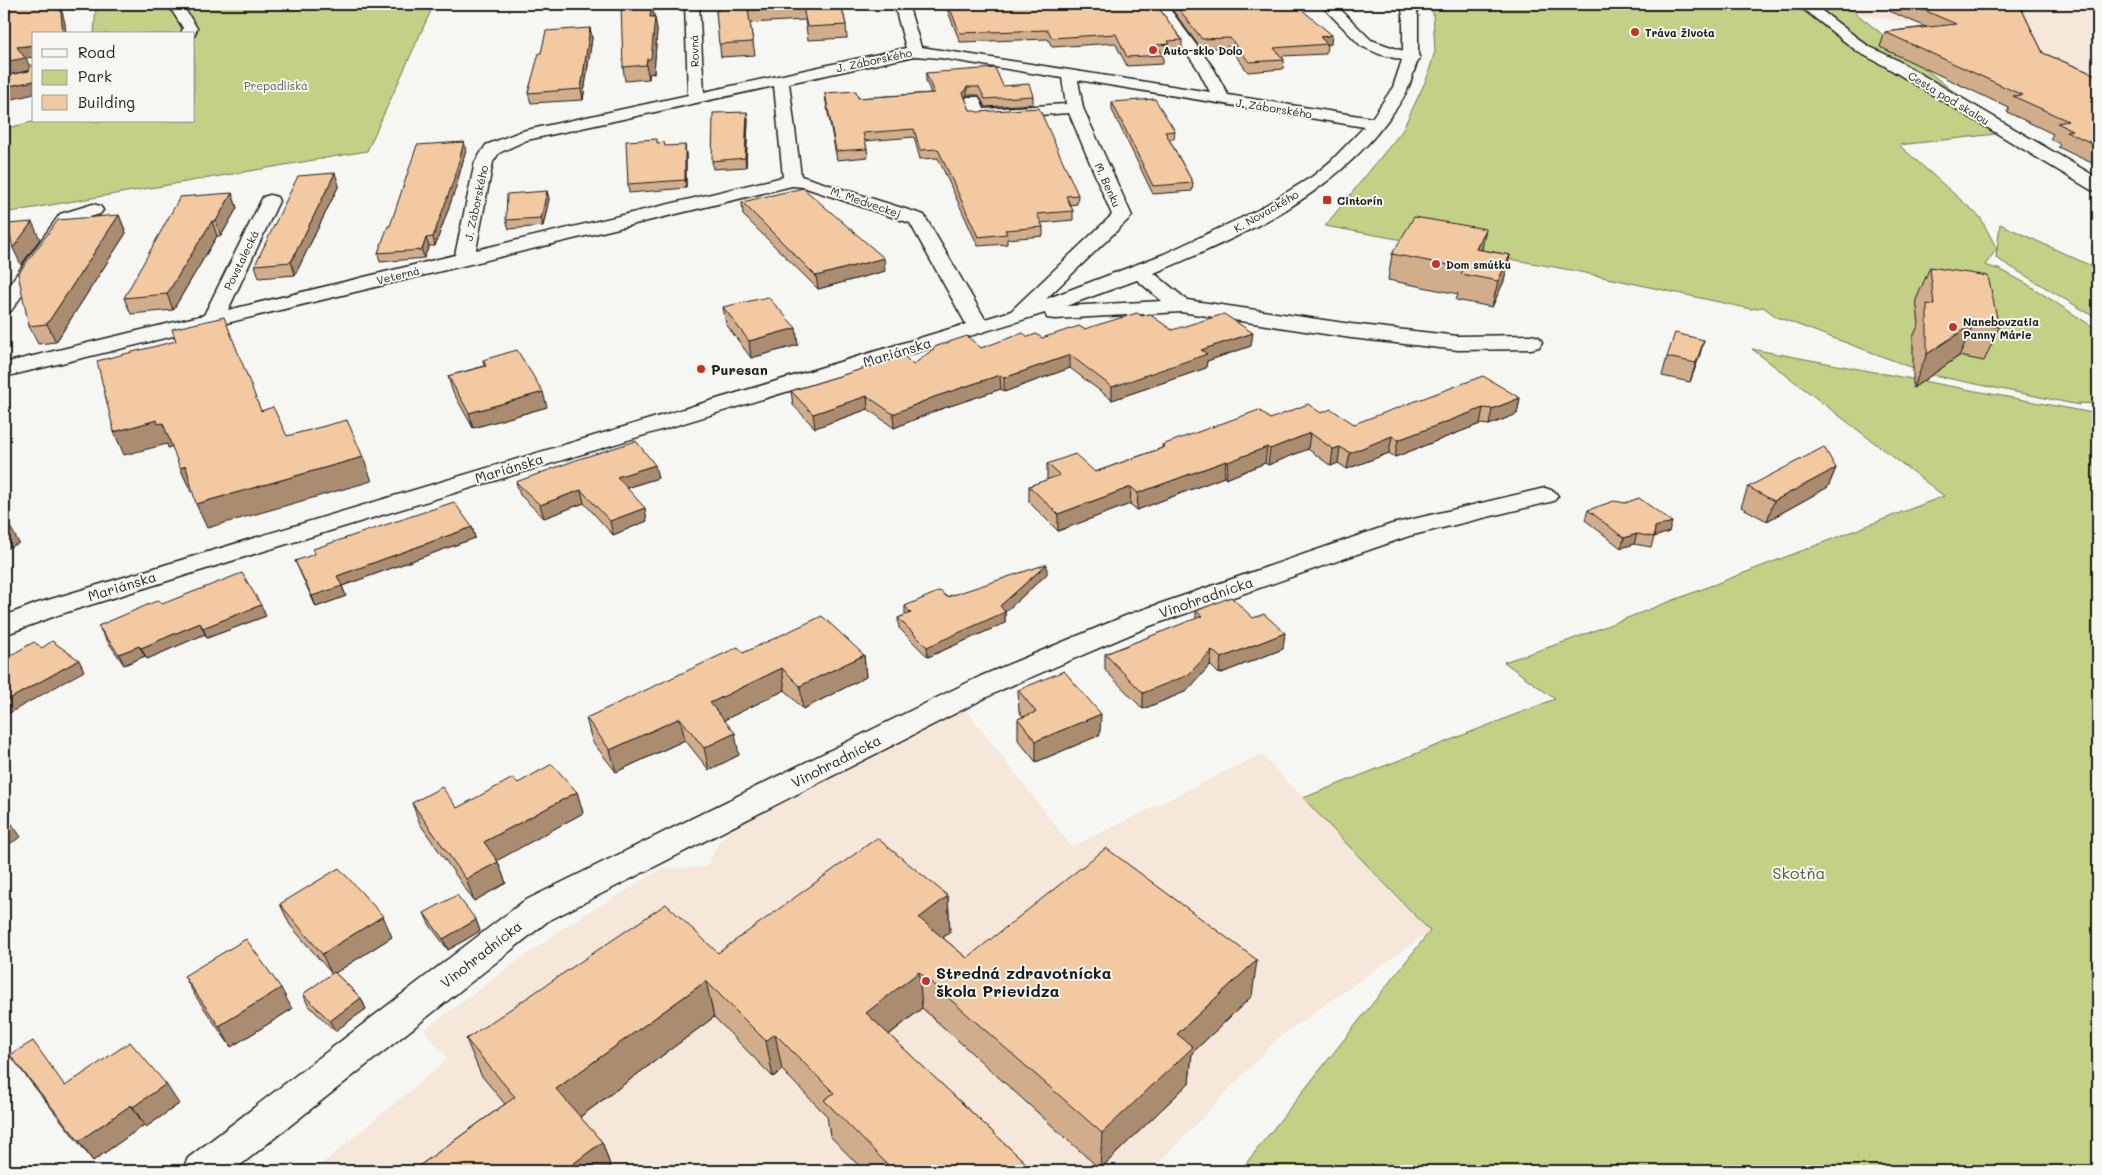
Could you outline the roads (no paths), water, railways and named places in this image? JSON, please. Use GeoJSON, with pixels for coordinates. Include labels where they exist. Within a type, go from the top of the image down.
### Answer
{"type":"FeatureCollection","features":[{"type":"Feature","properties":{"kind":"street"},"geometry":{"type":"LineString","coordinates":[[180,4],[176,6],[190,28],[189,32]]}},
{"type":"Feature","properties":{"kind":"street","name":"Rovná"},"geometry":{"type":"LineString","coordinates":[[692,4],[696,98]]}},
{"type":"Feature","properties":{"kind":"street"},"geometry":{"type":"LineString","coordinates":[[901,4],[915,51]]}},
{"type":"Feature","properties":{"kind":"street"},"geometry":{"type":"LineString","coordinates":[[1159,4],[1206,69],[1222,99]]}},
{"type":"Feature","properties":{"kind":"street"},"geometry":{"type":"LineString","coordinates":[[1327,4],[1366,43],[1384,51],[1412,58]]}},
{"type":"Feature","properties":{"kind":"street","name":"K. Novackého"},"geometry":{"type":"LineString","coordinates":[[1016,316],[1140,272],[1254,220],[1288,201],[1332,170],[1376,124],[1393,100],[1407,75],[1412,58],[1411,20],[1408,4]]}},
{"type":"Feature","properties":{"kind":"street","name":"Cesta pod skalou"},"geometry":{"type":"LineString","coordinates":[[1804,4],[1863,49],[2098,186]]}},
{"type":"Feature","properties":{"kind":"street","name":"J. Záborského"},"geometry":{"type":"LineString","coordinates":[[464,259],[484,162],[492,149],[522,136],[915,51],[940,53],[1376,124]]}},
{"type":"Feature","properties":{"kind":"street"},"geometry":{"type":"LineString","coordinates":[[1187,72],[1206,69]]}},
{"type":"Feature","properties":{"kind":"street","name":"M. Benku"},"geometry":{"type":"LineString","coordinates":[[1016,316],[1122,216],[1075,108],[1069,74]]}},
{"type":"Feature","properties":{"kind":"street"},"geometry":{"type":"LineString","coordinates":[[1122,82],[1169,75]]}},
{"type":"Feature","properties":{"kind":"street"},"geometry":{"type":"LineString","coordinates":[[781,80],[792,180]]}},
{"type":"Feature","properties":{"kind":"street"},"geometry":{"type":"LineString","coordinates":[[973,101],[978,114],[1075,108]]}},
{"type":"Feature","properties":{"kind":"street","name":"Veterná"},"geometry":{"type":"LineString","coordinates":[[4,370],[792,180]]}},
{"type":"Feature","properties":{"kind":"street","name":"M. Medveckej"},"geometry":{"type":"LineString","coordinates":[[792,180],[806,182],[917,220],[979,327]]}},
{"type":"Feature","properties":{"kind":"street","name":"Povstalecká"},"geometry":{"type":"LineString","coordinates":[[212,320],[270,201]]}},
{"type":"Feature","properties":{"kind":"street"},"geometry":{"type":"LineString","coordinates":[[4,307],[67,218],[93,210]]}},
{"type":"Feature","properties":{"kind":"street"},"geometry":{"type":"LineString","coordinates":[[1140,272],[1181,306]]}},
{"type":"Feature","properties":{"kind":"street"},"geometry":{"type":"LineString","coordinates":[[1016,316],[1181,306],[1351,331],[1458,343],[1531,342]]}},
{"type":"Feature","properties":{"kind":"street","name":"Mariánska"},"geometry":{"type":"LineString","coordinates":[[4,626],[48,610],[255,545],[1016,316]]}},
{"type":"Feature","properties":{"kind":"street","name":"Vinohradnícka"},"geometry":{"type":"LineString","coordinates":[[202,1171],[536,911],[991,683],[1140,620],[1401,530],[1545,496]]}},
{"type":"Feature","properties":{"kind":"place","name":"Tráva života"},"geometry":{"type":"Point","coordinates":[1635,32]}},
{"type":"Feature","properties":{"kind":"place","name":"Auto-sklo Dolo"},"geometry":{"type":"Point","coordinates":[1153,50]}},
{"type":"Feature","properties":{"kind":"place","name":"Cintorín"},"geometry":{"type":"Point","coordinates":[1327,200]}},
{"type":"Feature","properties":{"kind":"place","name":"Dom smútku"},"geometry":{"type":"Point","coordinates":[1436,264]}},
{"type":"Feature","properties":{"kind":"place","name":"Nanebovzatia Panny Márie"},"geometry":{"type":"Point","coordinates":[1953,327]}},
{"type":"Feature","properties":{"kind":"place","name":"Puresan"},"geometry":{"type":"Point","coordinates":[701,369]}},
{"type":"Feature","properties":{"kind":"place","name":"Stredná zdravotnícka škola Prievidza"},"geometry":{"type":"Point","coordinates":[926,981]}},
{"type":"Feature","properties":{"kind":"park label","name":"Prepadliská"},"geometry":{"type":"Point","coordinates":[276,85]}},
{"type":"Feature","properties":{"kind":"park label","name":"Skotňa"},"geometry":{"type":"Point","coordinates":[1799,872]}}]}
